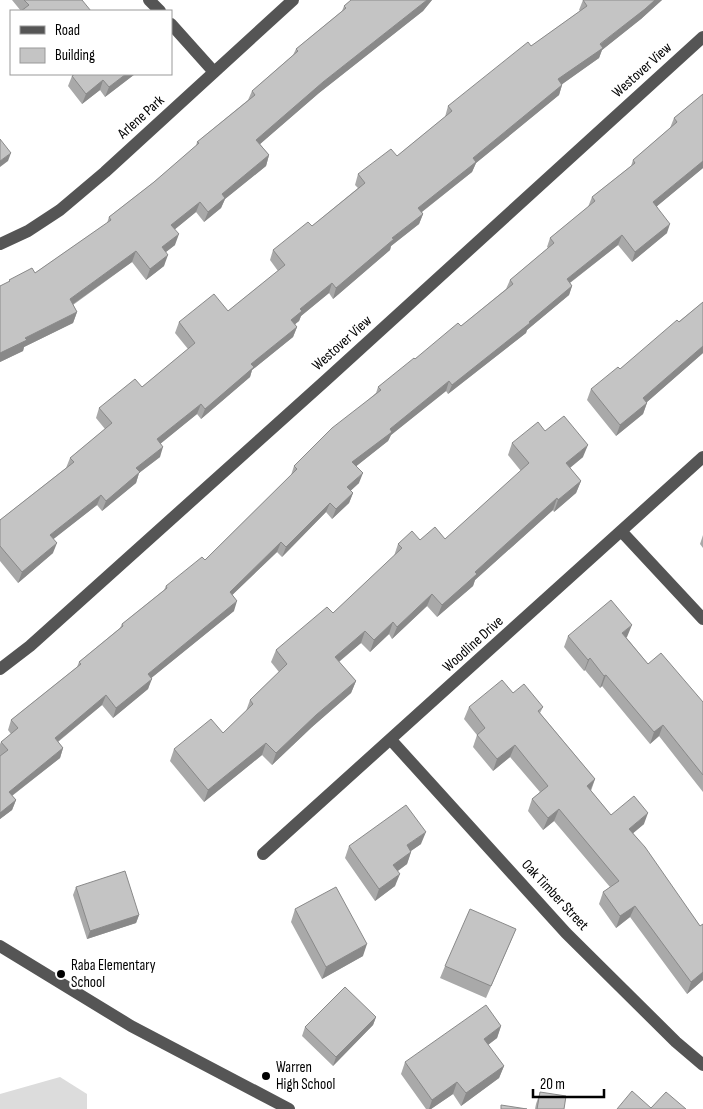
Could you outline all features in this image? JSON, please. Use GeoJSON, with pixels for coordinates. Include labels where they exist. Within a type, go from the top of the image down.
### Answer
{"type":"FeatureCollection","features":[{"type":"Feature","properties":{"kind":"street"},"geometry":{"type":"LineString","coordinates":[[149,0],[159,10]]}},
{"type":"Feature","properties":{"kind":"street","name":"Arlene Park"},"geometry":{"type":"LineString","coordinates":[[0,244],[28,231],[60,210],[105,172],[293,0]]}},
{"type":"Feature","properties":{"kind":"street"},"geometry":{"type":"LineString","coordinates":[[172,25],[214,72]]}},
{"type":"Feature","properties":{"kind":"street","name":"Westover View"},"geometry":{"type":"LineString","coordinates":[[0,669],[30,646],[703,37]]}},
{"type":"Feature","properties":{"kind":"street","name":"Woodline Drive"},"geometry":{"type":"LineString","coordinates":[[262,854],[391,740],[703,457]]}},
{"type":"Feature","properties":{"kind":"street"},"geometry":{"type":"LineString","coordinates":[[622,532],[703,619]]}},
{"type":"Feature","properties":{"kind":"street","name":"Oak Timber Street"},"geometry":{"type":"LineString","coordinates":[[391,740],[566,933],[676,1042],[703,1065]]}},
{"type":"Feature","properties":{"kind":"street"},"geometry":{"type":"LineString","coordinates":[[0,946],[131,1026],[289,1109]]}},
{"type":"Feature","properties":{"kind":"shaded area"},"geometry":{"type":"Polygon","coordinates":[[[60,1077],[87,1094],[87,1109],[0,1109],[0,1094],[60,1077]]]}},
{"type":"Feature","properties":{"kind":"building"},"geometry":{"type":"Polygon","coordinates":[[[24,0],[82,0],[90,10],[22,10],[29,5],[24,0]]]}},
{"type":"Feature","properties":{"kind":"building"},"geometry":{"type":"Polygon","coordinates":[[[351,0],[427,0],[323,82],[256,140],[269,155],[222,194],[225,198],[208,212],[200,202],[171,225],[179,234],[162,247],[168,255],[150,269],[136,251],[70,299],[77,312],[0,353],[0,286],[32,268],[35,273],[111,220],[109,217],[154,182],[199,143],[197,142],[255,95],[252,91],[298,51],[296,49],[346,8],[344,6],[351,0]]]}},
{"type":"Feature","properties":{"kind":"building"},"geometry":{"type":"Polygon","coordinates":[[[583,0],[655,0],[600,44],[603,48],[558,79],[562,85],[473,158],[476,162],[418,208],[423,214],[392,238],[394,239],[336,288],[332,283],[300,309],[302,311],[291,320],[297,327],[251,364],[254,367],[205,409],[201,404],[157,439],[163,447],[136,468],[140,472],[106,501],[101,495],[50,535],[57,543],[22,572],[0,546],[0,520],[74,462],[70,458],[112,423],[99,408],[135,379],[142,387],[195,343],[179,322],[214,294],[228,311],[285,265],[273,250],[308,222],[312,226],[365,183],[358,174],[391,149],[397,156],[452,111],[448,106],[528,42],[531,46],[587,6],[583,0]]]}},
{"type":"Feature","properties":{"kind":"building"},"geometry":{"type":"Polygon","coordinates":[[[125,75],[109,87],[103,80],[86,94],[72,76],[125,75]]]}},
{"type":"Feature","properties":{"kind":"building"},"geometry":{"type":"Polygon","coordinates":[[[703,94],[703,161],[653,202],[670,224],[635,252],[622,235],[567,279],[572,286],[530,323],[452,385],[449,381],[390,429],[392,432],[352,462],[363,473],[347,487],[353,493],[336,509],[330,503],[286,547],[281,542],[230,592],[237,601],[148,674],[152,679],[116,708],[106,695],[55,738],[63,748],[9,792],[16,800],[0,813],[0,756],[8,750],[1,742],[18,728],[11,720],[81,664],[79,662],[167,588],[166,586],[202,557],[205,560],[297,469],[294,466],[332,428],[381,390],[378,387],[458,323],[461,326],[513,284],[510,280],[554,243],[550,238],[595,201],[592,197],[635,163],[633,160],[677,122],[674,118],[703,94]]]}},
{"type":"Feature","properties":{"kind":"building"},"geometry":{"type":"Polygon","coordinates":[[[0,139],[11,153],[0,161],[0,139]]]}},
{"type":"Feature","properties":{"kind":"building"},"geometry":{"type":"Polygon","coordinates":[[[703,302],[703,346],[643,398],[647,403],[620,425],[591,389],[618,367],[620,369],[677,320],[679,322],[703,302]]]}},
{"type":"Feature","properties":{"kind":"building"},"geometry":{"type":"Polygon","coordinates":[[[564,416],[588,445],[566,463],[581,481],[558,500],[557,498],[475,572],[477,574],[442,605],[432,594],[397,627],[393,622],[374,640],[365,631],[335,657],[356,681],[276,753],[266,743],[208,790],[174,749],[211,719],[223,733],[253,704],[250,700],[287,664],[276,650],[327,607],[333,613],[402,548],[398,544],[412,531],[420,540],[435,527],[445,539],[529,463],[512,443],[538,422],[545,431],[564,416]]]}},
{"type":"Feature","properties":{"kind":"building"},"geometry":{"type":"Polygon","coordinates":[[[611,600],[632,625],[622,633],[648,664],[661,653],[703,702],[703,775],[663,725],[654,732],[606,675],[604,676],[590,658],[588,660],[568,636],[611,600]]]}},
{"type":"Feature","properties":{"kind":"building"},"geometry":{"type":"Polygon","coordinates":[[[502,680],[513,693],[524,684],[543,707],[538,711],[595,779],[587,786],[611,815],[634,796],[648,813],[629,829],[645,847],[700,926],[703,924],[703,972],[691,982],[635,906],[620,916],[603,892],[619,881],[559,809],[548,818],[532,799],[548,786],[515,745],[497,759],[477,735],[485,728],[469,707],[502,680]]]}},
{"type":"Feature","properties":{"kind":"building"},"geometry":{"type":"Polygon","coordinates":[[[406,805],[426,832],[407,845],[411,852],[393,865],[400,874],[379,889],[349,846],[406,805]]]}},
{"type":"Feature","properties":{"kind":"building"},"geometry":{"type":"Polygon","coordinates":[[[125,871],[139,915],[90,931],[76,887],[125,871]]]}},
{"type":"Feature","properties":{"kind":"building"},"geometry":{"type":"Polygon","coordinates":[[[336,887],[367,944],[326,967],[295,909],[336,887]]]}},
{"type":"Feature","properties":{"kind":"building"},"geometry":{"type":"Polygon","coordinates":[[[470,909],[516,929],[491,986],[445,966],[470,909]]]}},
{"type":"Feature","properties":{"kind":"building"},"geometry":{"type":"Polygon","coordinates":[[[345,987],[376,1017],[336,1057],[305,1027],[345,987]]]}},
{"type":"Feature","properties":{"kind":"building"},"geometry":{"type":"Polygon","coordinates":[[[486,1005],[501,1026],[484,1039],[504,1066],[466,1093],[457,1082],[432,1100],[405,1062],[486,1005]]]}},
{"type":"Feature","properties":{"kind":"building"},"geometry":{"type":"Polygon","coordinates":[[[632,1091],[651,1108],[666,1092],[686,1109],[617,1109],[632,1091]]]}},
{"type":"Feature","properties":{"kind":"building"},"geometry":{"type":"Polygon","coordinates":[[[540,1092],[566,1096],[564,1109],[537,1109],[540,1092]]]}},
{"type":"Feature","properties":{"kind":"building"},"geometry":{"type":"Polygon","coordinates":[[[501,1105],[527,1109],[501,1109],[501,1105]]]}},
{"type":"Feature","properties":{"kind":"place","name":"Raba Elementary School"},"geometry":{"type":"Point","coordinates":[61,974]}},
{"type":"Feature","properties":{"kind":"place","name":"Warren High School"},"geometry":{"type":"Point","coordinates":[266,1076]}}]}
